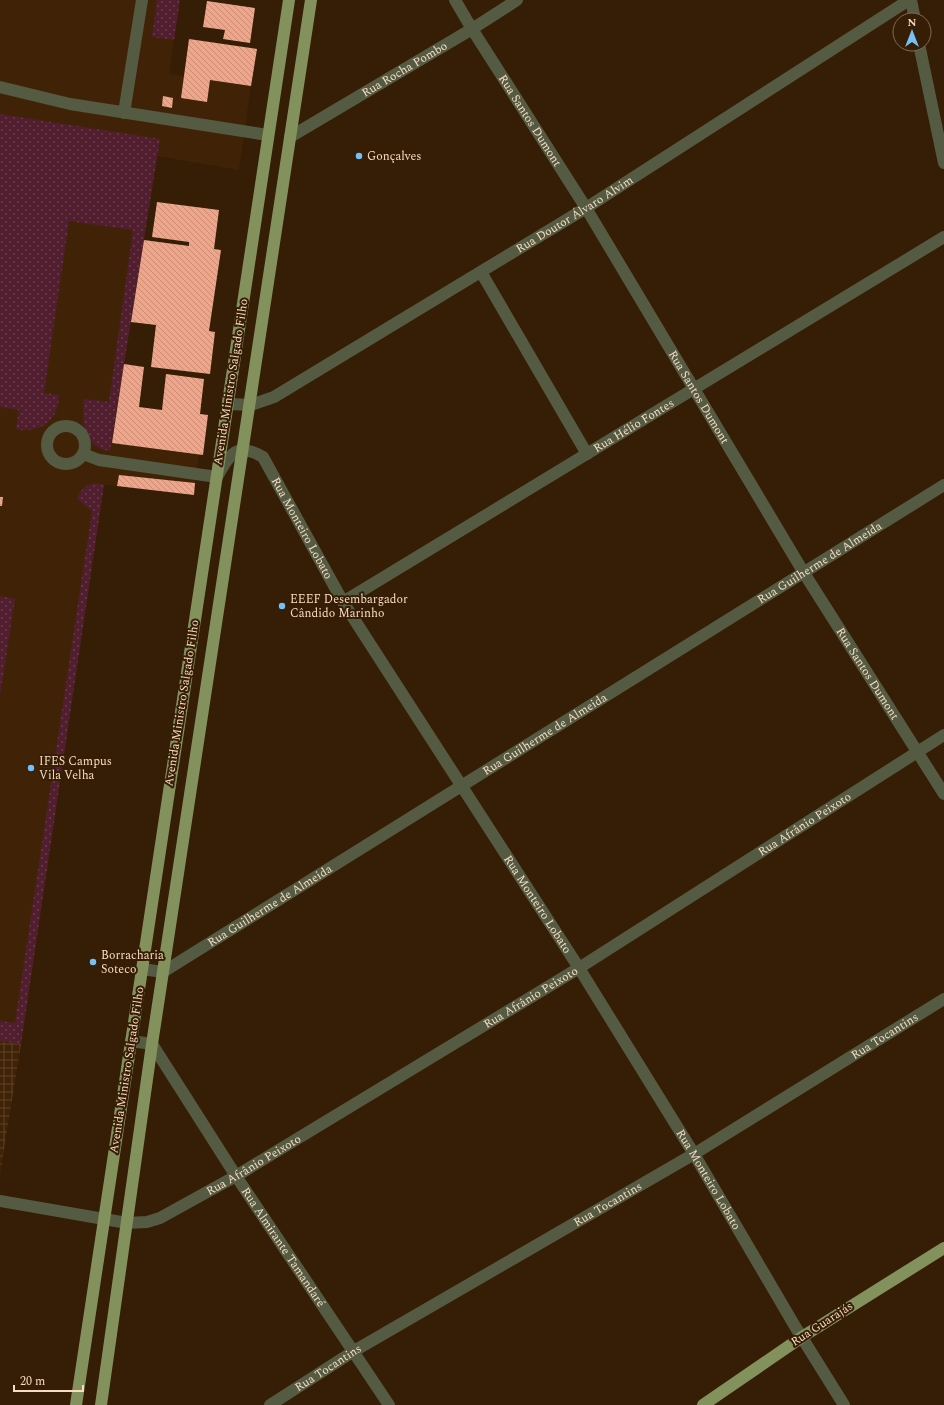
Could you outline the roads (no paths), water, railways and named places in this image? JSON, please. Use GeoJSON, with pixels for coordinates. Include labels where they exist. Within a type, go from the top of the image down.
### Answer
{"type":"FeatureCollection","features":[{"type":"Feature","properties":{"kind":"main road","name":"Avenida Ministro Salgado Filho"},"geometry":{"type":"LineString","coordinates":[[76,1405],[229,404],[289,0]]}},
{"type":"Feature","properties":{"kind":"main road","name":"Avenida Ministro Salgado Filho"},"geometry":{"type":"LineString","coordinates":[[101,1405],[152,1044],[312,0]]}},
{"type":"Feature","properties":{"kind":"main road"},"geometry":{"type":"LineString","coordinates":[[272,113],[284,110],[293,117]]}},
{"type":"Feature","properties":{"kind":"main road"},"geometry":{"type":"LineString","coordinates":[[268,139],[270,147],[278,151],[282,151],[290,142]]}},
{"type":"Feature","properties":{"kind":"main road","name":"Rua Guarajás"},"geometry":{"type":"LineString","coordinates":[[703,1405],[802,1337],[944,1248]]}},
{"type":"Feature","properties":{"kind":"street"},"geometry":{"type":"LineString","coordinates":[[124,113],[142,0]]}},
{"type":"Feature","properties":{"kind":"street","name":"Rua Santos Dumont"},"geometry":{"type":"LineString","coordinates":[[455,0],[472,30],[586,208],[804,573],[944,794]]}},
{"type":"Feature","properties":{"kind":"street","name":"Rua Rocha Pombo"},"geometry":{"type":"LineString","coordinates":[[290,142],[472,30],[517,0]]}},
{"type":"Feature","properties":{"kind":"street"},"geometry":{"type":"LineString","coordinates":[[910,0],[913,12]]}},
{"type":"Feature","properties":{"kind":"street","name":"Rua Doutor Álvaro Alvim"},"geometry":{"type":"LineString","coordinates":[[229,404],[251,405],[274,397],[586,208],[910,0]]}},
{"type":"Feature","properties":{"kind":"street"},"geometry":{"type":"LineString","coordinates":[[921,52],[944,163]]}},
{"type":"Feature","properties":{"kind":"street"},"geometry":{"type":"LineString","coordinates":[[0,87],[70,104],[268,139]]}},
{"type":"Feature","properties":{"kind":"street","name":"Rua Hélio Fontes"},"geometry":{"type":"LineString","coordinates":[[343,602],[944,237]]}},
{"type":"Feature","properties":{"kind":"street"},"geometry":{"type":"LineString","coordinates":[[480,272],[587,454]]}},
{"type":"Feature","properties":{"kind":"street"},"geometry":{"type":"LineString","coordinates":[[83,454],[99,460],[217,477],[228,456],[236,451],[243,450]]}},
{"type":"Feature","properties":{"kind":"street","name":"Rua Monteiro Lobato"},"geometry":{"type":"LineString","coordinates":[[243,450],[253,451],[263,457],[343,602],[579,968],[694,1154],[844,1405]]}},
{"type":"Feature","properties":{"kind":"street","name":"Rua Guilherme de Almeida"},"geometry":{"type":"LineString","coordinates":[[164,972],[944,485]]}},
{"type":"Feature","properties":{"kind":"street","name":"Rua Afrânio Peixoto"},"geometry":{"type":"LineString","coordinates":[[0,1201],[127,1223],[147,1222],[160,1218],[236,1176],[579,968],[944,735]]}},
{"type":"Feature","properties":{"kind":"street"},"geometry":{"type":"LineString","coordinates":[[142,969],[164,972]]}},
{"type":"Feature","properties":{"kind":"street","name":"Rua Tocantins"},"geometry":{"type":"LineString","coordinates":[[270,1405],[354,1351],[694,1154],[944,999]]}},
{"type":"Feature","properties":{"kind":"street"},"geometry":{"type":"LineString","coordinates":[[131,1041],[152,1044]]}},
{"type":"Feature","properties":{"kind":"street","name":"Rua Almirante Tamandaré"},"geometry":{"type":"LineString","coordinates":[[152,1044],[236,1176],[389,1405]]}},
{"type":"Feature","properties":{"kind":"place","name":"Gonçalves"},"geometry":{"type":"Point","coordinates":[359,156]}},
{"type":"Feature","properties":{"kind":"place","name":"EEEF Desembargador Cândido Marinho"},"geometry":{"type":"Point","coordinates":[282,606]}},
{"type":"Feature","properties":{"kind":"place","name":"IFES Campus Vila Velha"},"geometry":{"type":"Point","coordinates":[31,768]}},
{"type":"Feature","properties":{"kind":"place","name":"Borracharia Soteco"},"geometry":{"type":"Point","coordinates":[93,962]}}]}
